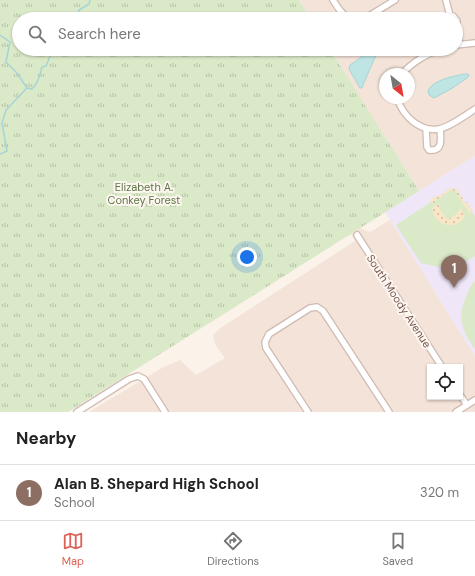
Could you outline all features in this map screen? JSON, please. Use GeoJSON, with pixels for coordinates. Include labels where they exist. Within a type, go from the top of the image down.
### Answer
{"type":"FeatureCollection","features":[{"type":"Feature","properties":{"kind":"street"},"geometry":{"type":"LineString","coordinates":[[333,0],[342,12]]}},
{"type":"Feature","properties":{"kind":"street"},"geometry":{"type":"LineString","coordinates":[[375,12],[394,0]]}},
{"type":"Feature","properties":{"kind":"street"},"geometry":{"type":"LineString","coordinates":[[446,0],[447,12]]}},
{"type":"Feature","properties":{"kind":"street"},"geometry":{"type":"LineString","coordinates":[[463,44],[475,43]]}},
{"type":"Feature","properties":{"kind":"street"},"geometry":{"type":"LineString","coordinates":[[407,68],[425,56]]}},
{"type":"Feature","properties":{"kind":"street"},"geometry":{"type":"LineString","coordinates":[[399,104],[412,122],[426,129],[440,129],[453,123],[475,109]]}},
{"type":"Feature","properties":{"kind":"street"},"geometry":{"type":"LineString","coordinates":[[426,129],[427,147],[429,150],[434,151],[441,145],[440,129]]}},
{"type":"Feature","properties":{"kind":"street","name":"South Moody Avenue"},"geometry":{"type":"LineString","coordinates":[[357,235],[440,364]]}},
{"type":"Feature","properties":{"kind":"street"},"geometry":{"type":"LineString","coordinates":[[308,412],[266,348],[265,342],[269,334],[310,308],[317,307],[323,311],[389,412]]}},
{"type":"Feature","properties":{"kind":"street"},"geometry":{"type":"LineString","coordinates":[[77,412],[130,379],[138,376],[144,379],[165,412]]}},
{"type":"Feature","properties":{"kind":"street"},"geometry":{"type":"LineString","coordinates":[[463,399],[467,405]]}},
{"type":"Feature","properties":{"kind":"street"},"geometry":{"type":"LineString","coordinates":[[456,412],[475,400]]}},
{"type":"Feature","properties":{"kind":"shaded area"},"geometry":{"type":"Polygon","coordinates":[[[299,0],[443,0],[446,12],[307,12],[299,0]]]}},
{"type":"Feature","properties":{"kind":"shaded area"},"geometry":{"type":"Polygon","coordinates":[[[449,0],[475,0],[475,156],[419,191],[334,56],[463,56],[463,12],[452,12],[449,0]]]}},
{"type":"Feature","properties":{"kind":"shaded area"},"geometry":{"type":"Polygon","coordinates":[[[475,156],[475,356],[385,212],[475,156]]]}},
{"type":"Feature","properties":{"kind":"shaded area"},"geometry":{"type":"Polygon","coordinates":[[[390,220],[475,356],[475,412],[89,412],[162,368],[180,360],[196,375],[225,358],[216,346],[213,335],[219,329],[355,241],[351,233],[360,228],[370,232],[390,220]]]}},
{"type":"Feature","properties":{"kind":"green space","name":"Elizabeth A. Conkey Forest"},"geometry":{"type":"Polygon","coordinates":[[[0,0],[299,0],[307,12],[12,12],[12,56],[334,56],[419,191],[68,412],[0,412],[0,0]]]}},
{"type":"Feature","properties":{"kind":"green space"},"geometry":{"type":"Polygon","coordinates":[[[450,188],[458,190],[465,203],[467,202],[475,216],[475,256],[452,270],[421,263],[396,225],[431,202],[430,200],[438,195],[439,197],[450,188]]]}},
{"type":"Feature","properties":{"kind":"green space"},"geometry":{"type":"Polygon","coordinates":[[[475,281],[475,349],[467,337],[461,318],[463,304],[472,284],[475,281]]]}},
{"type":"Feature","properties":{"kind":"sand"},"geometry":{"type":"Polygon","coordinates":[[[450,188],[458,190],[465,203],[467,202],[472,211],[469,213],[457,195],[457,192],[451,190],[432,204],[430,200],[438,195],[439,197],[450,188]]]}},
{"type":"Feature","properties":{"kind":"sand"},"geometry":{"type":"Polygon","coordinates":[[[439,203],[439,208],[446,218],[449,219],[455,215],[460,207],[465,216],[456,224],[446,225],[441,223],[434,214],[432,208],[439,203]]]}},
{"type":"Feature","properties":{"kind":"water"},"geometry":{"type":"Polygon","coordinates":[[[363,56],[376,56],[362,88],[360,88],[349,69],[350,65],[363,56]]]}},
{"type":"Feature","properties":{"kind":"water"},"geometry":{"type":"Polygon","coordinates":[[[468,74],[469,76],[451,89],[434,98],[429,95],[428,90],[435,83],[468,74]]]}},
{"type":"Feature","properties":{"kind":"waterway"},"geometry":{"type":"LineString","coordinates":[[78,12],[79,10],[89,4],[90,0]]}},
{"type":"Feature","properties":{"kind":"waterway"},"geometry":{"type":"LineString","coordinates":[[0,35],[10,42],[6,62],[17,73],[27,88],[6,110],[2,123],[7,151],[0,154]]}},
{"type":"Feature","properties":{"kind":"waterway"},"geometry":{"type":"LineString","coordinates":[[27,88],[32,89],[36,84],[42,67],[46,66],[50,56]]}},
{"type":"Feature","properties":{"kind":"place","name":"Alan B. Shepard High School"},"geometry":{"type":"Point","coordinates":[454,288]}}]}
